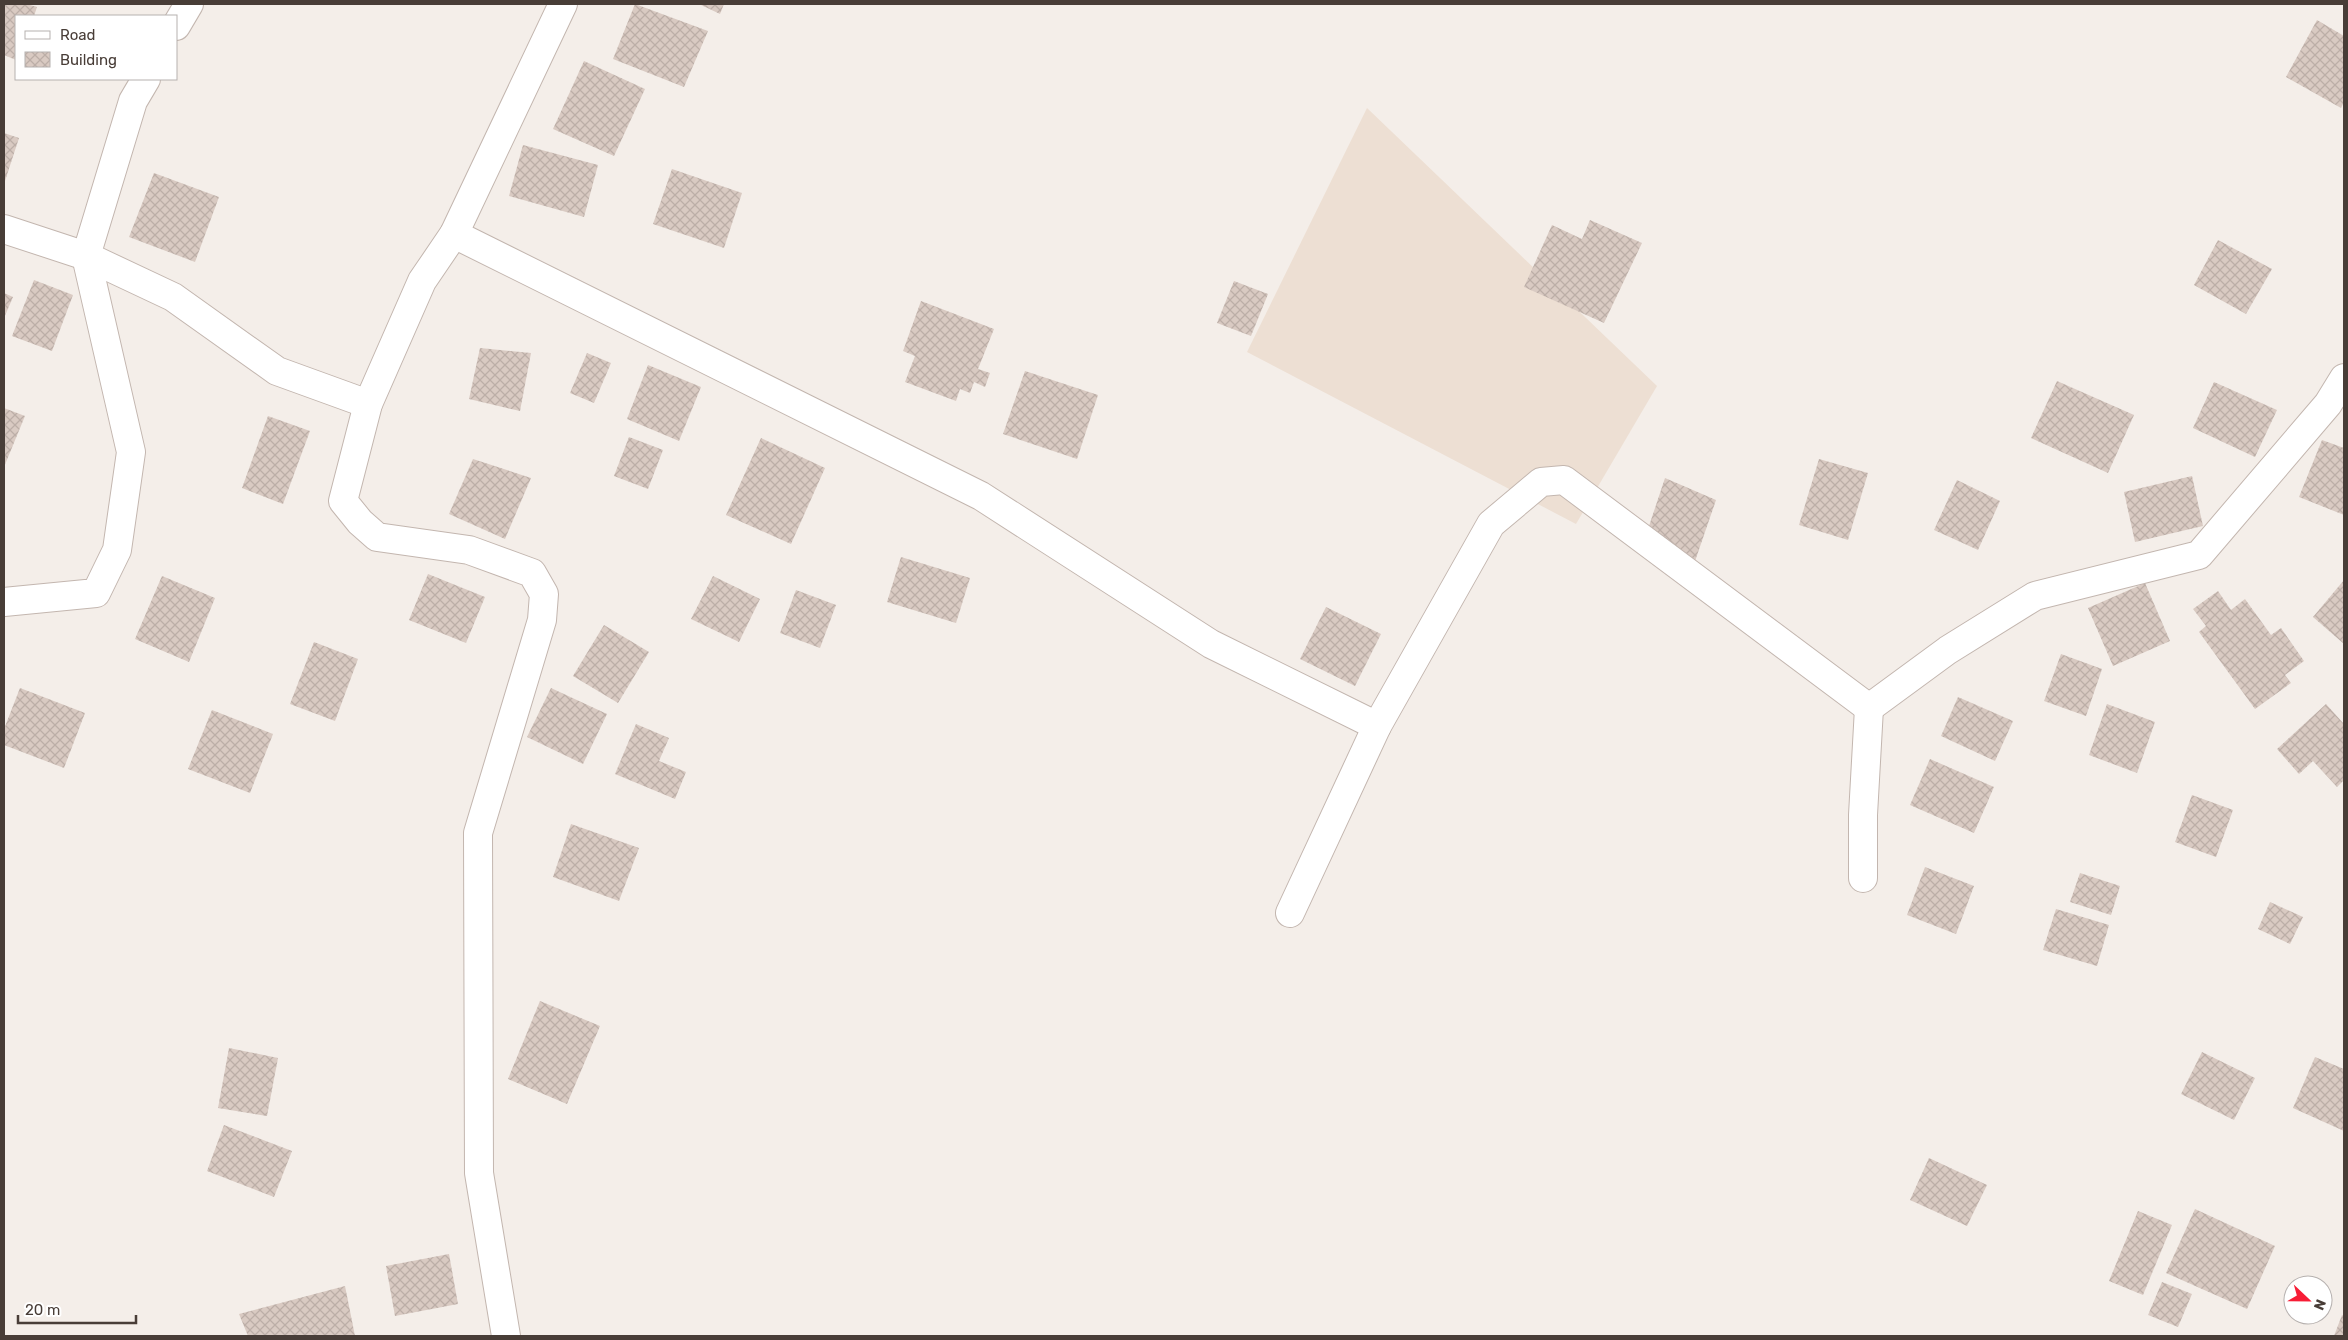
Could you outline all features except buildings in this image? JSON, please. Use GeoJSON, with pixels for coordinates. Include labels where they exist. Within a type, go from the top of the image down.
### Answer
{"type":"FeatureCollection","features":[{"type":"Feature","properties":{"kind":"street"},"geometry":{"type":"LineString","coordinates":[[178,23],[189,4]]}},
{"type":"Feature","properties":{"kind":"street"},"geometry":{"type":"LineString","coordinates":[[506,1336],[479,1173],[478,833],[542,620],[544,594],[532,572],[469,550],[377,537],[360,522],[343,500],[368,404],[422,280],[454,234],[563,4]]}},
{"type":"Feature","properties":{"kind":"street"},"geometry":{"type":"LineString","coordinates":[[4,602],[96,593],[117,550],[131,452],[86,256],[134,102],[145,80]]}},
{"type":"Feature","properties":{"kind":"street"},"geometry":{"type":"LineString","coordinates":[[4,229],[86,256],[173,297],[277,371],[368,404]]}},
{"type":"Feature","properties":{"kind":"street"},"geometry":{"type":"LineString","coordinates":[[454,234],[981,496],[1211,644],[1377,726]]}},
{"type":"Feature","properties":{"kind":"street"},"geometry":{"type":"LineString","coordinates":[[1869,708],[1948,650],[2035,596],[2199,555],[2328,404],[2344,378]]}},
{"type":"Feature","properties":{"kind":"street"},"geometry":{"type":"LineString","coordinates":[[1290,913],[1377,726],[1491,524],[1541,482],[1564,480],[1869,708]]}},
{"type":"Feature","properties":{"kind":"street"},"geometry":{"type":"LineString","coordinates":[[1862,878],[1863,815],[1869,708]]}},
{"type":"Feature","properties":{"kind":"shaded area"},"geometry":{"type":"Polygon","coordinates":[[[1367,108],[1657,386],[1576,524],[1247,352],[1367,108]]]}}]}
